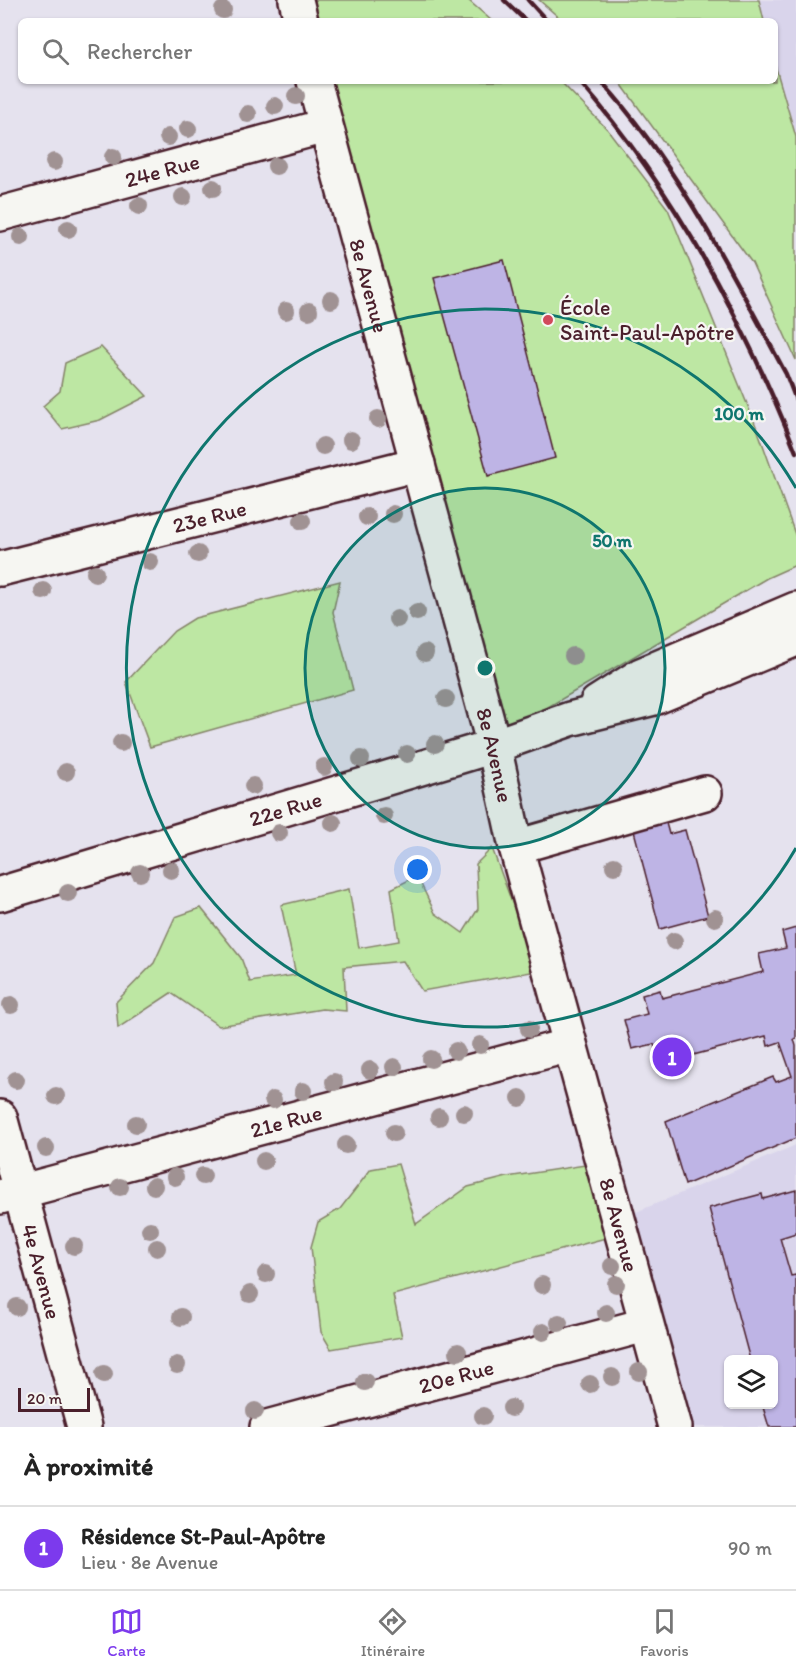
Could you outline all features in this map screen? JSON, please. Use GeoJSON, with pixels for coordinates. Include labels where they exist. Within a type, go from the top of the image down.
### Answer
{"type":"FeatureCollection","features":[{"type":"Feature","properties":{"kind":"street"},"geometry":{"type":"LineString","coordinates":[[296,0],[299,18]]}},
{"type":"Feature","properties":{"kind":"street","name":"8e Avenue"},"geometry":{"type":"LineString","coordinates":[[315,84],[494,746],[516,847],[645,1326],[675,1427]]}},
{"type":"Feature","properties":{"kind":"street","name":"24e Rue"},"geometry":{"type":"LineString","coordinates":[[0,214],[325,126]]}},
{"type":"Feature","properties":{"kind":"street","name":"23e Rue"},"geometry":{"type":"LineString","coordinates":[[0,569],[418,464]]}},
{"type":"Feature","properties":{"kind":"street","name":"22e Rue"},"geometry":{"type":"LineString","coordinates":[[570,719],[641,675],[796,609]]}},
{"type":"Feature","properties":{"kind":"street","name":"22e Rue"},"geometry":{"type":"LineString","coordinates":[[0,894],[494,746],[570,719],[654,698],[796,639]]}},
{"type":"Feature","properties":{"kind":"street"},"geometry":{"type":"LineString","coordinates":[[516,847],[705,793]]}},
{"type":"Feature","properties":{"kind":"street","name":"21e Rue"},"geometry":{"type":"LineString","coordinates":[[10,1194],[570,1045]]}},
{"type":"Feature","properties":{"kind":"street","name":"4e Avenue"},"geometry":{"type":"LineString","coordinates":[[0,1117],[10,1194],[84,1427]]}},
{"type":"Feature","properties":{"kind":"street","name":"20e Rue"},"geometry":{"type":"LineString","coordinates":[[267,1427],[645,1326]]}},
{"type":"Feature","properties":{"kind":"shaded area"},"geometry":{"type":"Polygon","coordinates":[[[759,0],[796,0],[796,135],[788,116],[778,77],[778,18],[763,18],[759,0]]]}},
{"type":"Feature","properties":{"kind":"shaded area"},"geometry":{"type":"Polygon","coordinates":[[[796,1145],[796,1427],[675,1427],[617,1220],[796,1145]]]}},
{"type":"Feature","properties":{"kind":"green space"},"geometry":{"type":"Polygon","coordinates":[[[305,0],[468,0],[489,18],[309,18],[305,0]]]}},
{"type":"Feature","properties":{"kind":"green space"},"geometry":{"type":"Polygon","coordinates":[[[539,0],[759,0],[763,18],[560,18],[539,0]]]}},
{"type":"Feature","properties":{"kind":"green space"},"geometry":{"type":"Polygon","coordinates":[[[778,75],[796,137],[796,360],[752,263],[621,84],[778,84],[778,75]]]}},
{"type":"Feature","properties":{"kind":"green space","name":"École Saint-Paul-Apôtre"},"geometry":{"type":"Polygon","coordinates":[[[325,84],[563,84],[608,130],[668,209],[758,431],[796,537],[796,565],[767,578],[504,733],[325,84]]]}},
{"type":"Feature","properties":{"kind":"green space"},"geometry":{"type":"Polygon","coordinates":[[[101,347],[147,396],[100,420],[62,429],[43,406],[60,391],[65,363],[101,347]]]}},
{"type":"Feature","properties":{"kind":"green space"},"geometry":{"type":"Polygon","coordinates":[[[340,581],[333,612],[353,690],[150,747],[126,682],[174,631],[195,618],[340,581]]]}},
{"type":"Feature","properties":{"kind":"green space"},"geometry":{"type":"Polygon","coordinates":[[[492,848],[537,971],[422,991],[403,961],[344,967],[346,1011],[322,1009],[219,1026],[171,993],[118,1028],[116,1002],[154,963],[175,917],[201,908],[241,958],[250,982],[296,975],[281,905],[349,889],[359,948],[399,941],[391,889],[417,876],[435,913],[463,933],[478,909],[476,864],[492,848]]]}},
{"type":"Feature","properties":{"kind":"green space"},"geometry":{"type":"Polygon","coordinates":[[[398,1164],[416,1224],[468,1187],[507,1177],[585,1165],[617,1235],[393,1295],[402,1337],[331,1349],[321,1332],[311,1247],[318,1222],[340,1209],[371,1169],[398,1164]]]}},
{"type":"Feature","properties":{"kind":"building"},"geometry":{"type":"Polygon","coordinates":[[[504,260],[555,458],[488,476],[434,278],[504,260]]]}},
{"type":"Feature","properties":{"kind":"building"},"geometry":{"type":"Polygon","coordinates":[[[666,823],[669,834],[685,830],[708,916],[660,929],[634,831],[666,823]]]}},
{"type":"Feature","properties":{"kind":"building"},"geometry":{"type":"Polygon","coordinates":[[[796,928],[796,1038],[794,1039],[796,1046],[796,1138],[685,1185],[666,1121],[773,1077],[776,1082],[792,1076],[780,1042],[768,1046],[766,1036],[659,1064],[654,1044],[632,1049],[624,1020],[647,1014],[642,995],[660,990],[662,998],[763,972],[759,954],[786,948],[782,932],[796,928]]]}},
{"type":"Feature","properties":{"kind":"building"},"geometry":{"type":"Polygon","coordinates":[[[796,1190],[796,1233],[780,1238],[791,1276],[796,1275],[796,1427],[769,1427],[764,1409],[778,1409],[778,1355],[749,1355],[709,1208],[762,1194],[763,1199],[796,1190]]]}},
{"type":"Feature","properties":{"kind":"railway"},"geometry":{"type":"LineString","coordinates":[[504,0],[523,18]]}},
{"type":"Feature","properties":{"kind":"railway"},"geometry":{"type":"LineString","coordinates":[[528,0],[544,18]]}},
{"type":"Feature","properties":{"kind":"railway"},"geometry":{"type":"LineString","coordinates":[[581,84],[646,166],[703,257],[753,353],[796,452]]}},
{"type":"Feature","properties":{"kind":"railway"},"geometry":{"type":"LineString","coordinates":[[604,84],[655,149],[702,222],[786,374],[796,400]]}},
{"type":"Feature","properties":{"kind":"place","name":"École Saint-Paul-Apôtre"},"geometry":{"type":"Point","coordinates":[548,320]}},
{"type":"Feature","properties":{"kind":"place","name":"Résidence St-Paul-Apôtre"},"geometry":{"type":"Point","coordinates":[672,1057]}}]}
